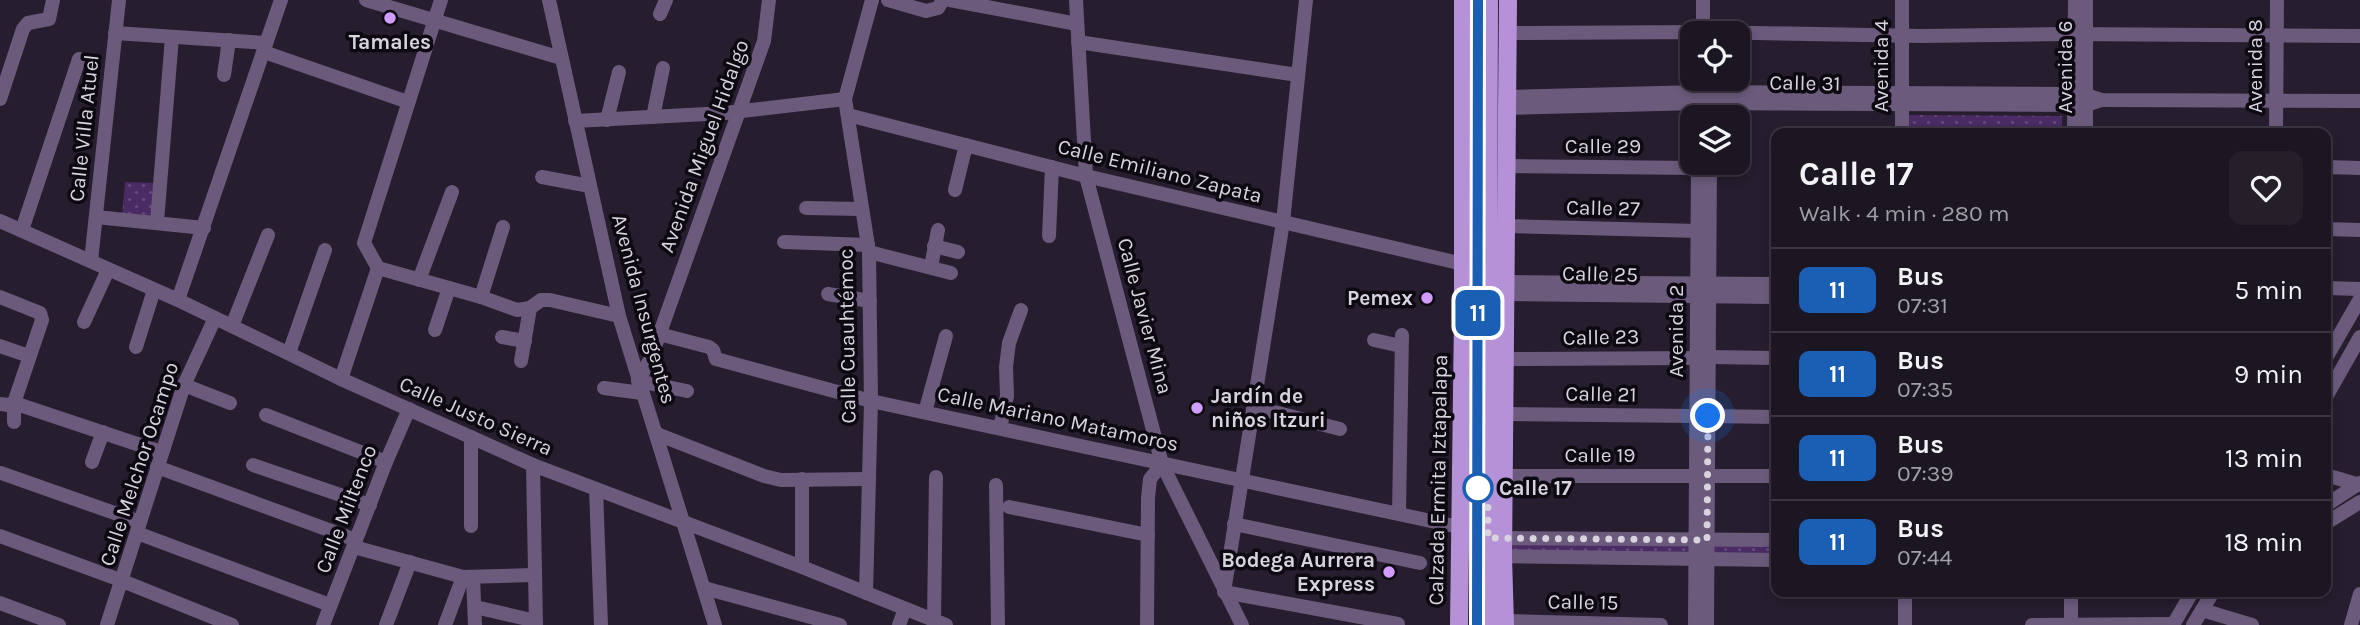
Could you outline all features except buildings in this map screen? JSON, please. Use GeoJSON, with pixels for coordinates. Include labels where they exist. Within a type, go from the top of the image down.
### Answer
{"type":"FeatureCollection","features":[{"type":"Feature","properties":{"kind":"main road","name":"Calzada Ermita Iztapalapa"},"geometry":{"type":"LineString","coordinates":[[1459,625],[1463,264],[1462,0]]}},
{"type":"Feature","properties":{"kind":"main road"},"geometry":{"type":"LineString","coordinates":[[1489,0],[1492,546],[1499,624]]}},
{"type":"Feature","properties":{"kind":"main road"},"geometry":{"type":"LineString","coordinates":[[1492,546],[1504,475],[1508,0]]}},
{"type":"Feature","properties":{"kind":"street"},"geometry":{"type":"LineString","coordinates":[[0,99],[23,29],[28,23],[49,19],[53,0]]}},
{"type":"Feature","properties":{"kind":"street","name":"Calle Villa Atuel"},"geometry":{"type":"LineString","coordinates":[[91,261],[119,0]]}},
{"type":"Feature","properties":{"kind":"street"},"geometry":{"type":"LineString","coordinates":[[178,300],[281,0]]}},
{"type":"Feature","properties":{"kind":"street"},"geometry":{"type":"LineString","coordinates":[[366,0],[561,58]]}},
{"type":"Feature","properties":{"kind":"street"},"geometry":{"type":"LineString","coordinates":[[442,0],[364,243],[378,268],[517,310],[530,308],[541,300],[550,300],[619,316]]}},
{"type":"Feature","properties":{"kind":"street","name":"Avenida Insurgentes"},"geometry":{"type":"LineString","coordinates":[[549,0],[619,316],[715,625]]}},
{"type":"Feature","properties":{"kind":"street","name":"Avenida Miguel Hidalgo"},"geometry":{"type":"LineString","coordinates":[[640,387],[764,41],[769,0]]}},
{"type":"Feature","properties":{"kind":"street","name":"Calle Cuauhtémoc"},"geometry":{"type":"LineString","coordinates":[[866,593],[871,401],[869,249],[845,100],[872,0]]}},
{"type":"Feature","properties":{"kind":"street"},"geometry":{"type":"LineString","coordinates":[[888,0],[926,11],[938,8],[943,0]]}},
{"type":"Feature","properties":{"kind":"street"},"geometry":{"type":"LineString","coordinates":[[950,0],[1077,24]]}},
{"type":"Feature","properties":{"kind":"street","name":"Calle Javier Mina"},"geometry":{"type":"LineString","coordinates":[[1076,0],[1086,176],[1162,464],[1242,625]]}},
{"type":"Feature","properties":{"kind":"street"},"geometry":{"type":"LineString","coordinates":[[1306,0],[1283,222],[1224,592],[1398,624]]}},
{"type":"Feature","properties":{"kind":"street"},"geometry":{"type":"LineString","coordinates":[[1703,0],[1703,21]]}},
{"type":"Feature","properties":{"kind":"street","name":"Avenida 4"},"geometry":{"type":"LineString","coordinates":[[1902,0],[1902,128]]}},
{"type":"Feature","properties":{"kind":"street","name":"Avenida 6"},"geometry":{"type":"LineString","coordinates":[[2075,0],[2080,34],[2080,99],[2075,128]]}},
{"type":"Feature","properties":{"kind":"street","name":"Avenida 6"},"geometry":{"type":"LineString","coordinates":[[2080,34],[2086,0]]}},
{"type":"Feature","properties":{"kind":"street","name":"Avenida 8"},"geometry":{"type":"LineString","coordinates":[[2276,128],[2277,0]]}},
{"type":"Feature","properties":{"kind":"street"},"geometry":{"type":"LineString","coordinates":[[115,33],[229,40],[265,48],[408,102]]}},
{"type":"Feature","properties":{"kind":"street"},"geometry":{"type":"LineString","coordinates":[[1508,33],[1680,33]]}},
{"type":"Feature","properties":{"kind":"street"},"geometry":{"type":"LineString","coordinates":[[1750,33],[2360,36]]}},
{"type":"Feature","properties":{"kind":"street"},"geometry":{"type":"LineString","coordinates":[[157,222],[173,37]]}},
{"type":"Feature","properties":{"kind":"street"},"geometry":{"type":"LineString","coordinates":[[224,75],[229,40]]}},
{"type":"Feature","properties":{"kind":"street"},"geometry":{"type":"LineString","coordinates":[[1078,42],[1298,75]]}},
{"type":"Feature","properties":{"kind":"street"},"geometry":{"type":"LineString","coordinates":[[22,230],[79,59]]}},
{"type":"Feature","properties":{"kind":"street"},"geometry":{"type":"LineString","coordinates":[[653,117],[663,68]]}},
{"type":"Feature","properties":{"kind":"street"},"geometry":{"type":"LineString","coordinates":[[607,120],[619,72]]}},
{"type":"Feature","properties":{"kind":"street","name":"Calle 31"},"geometry":{"type":"LineString","coordinates":[[1508,102],[1704,98],[2360,101]]}},
{"type":"Feature","properties":{"kind":"street","name":"Avenida 6"},"geometry":{"type":"LineString","coordinates":[[2080,99],[2085,128]]}},
{"type":"Feature","properties":{"kind":"street"},"geometry":{"type":"LineString","coordinates":[[575,121],[739,112],[845,100]]}},
{"type":"Feature","properties":{"kind":"street","name":"Calle Emiliano Zapata"},"geometry":{"type":"LineString","coordinates":[[848,115],[1086,176],[1463,264]]}},
{"type":"Feature","properties":{"kind":"street"},"geometry":{"type":"LineString","coordinates":[[954,190],[966,145]]}},
{"type":"Feature","properties":{"kind":"street","name":"Calle 29"},"geometry":{"type":"LineString","coordinates":[[1508,166],[1680,164]]}},
{"type":"Feature","properties":{"kind":"street"},"geometry":{"type":"LineString","coordinates":[[1049,236],[1052,167]]}},
{"type":"Feature","properties":{"kind":"street"},"geometry":{"type":"LineString","coordinates":[[2331,167],[2360,168]]}},
{"type":"Feature","properties":{"kind":"street","name":"Avenida 2"},"geometry":{"type":"LineString","coordinates":[[1701,175],[1698,231],[1703,290]]}},
{"type":"Feature","properties":{"kind":"street","name":"Avenida 2"},"geometry":{"type":"LineString","coordinates":[[1702,175],[1701,560],[1707,625]]}},
{"type":"Feature","properties":{"kind":"street"},"geometry":{"type":"LineString","coordinates":[[542,177],[590,186]]}},
{"type":"Feature","properties":{"kind":"street"},"geometry":{"type":"LineString","coordinates":[[419,280],[452,192]]}},
{"type":"Feature","properties":{"kind":"street"},"geometry":{"type":"LineString","coordinates":[[806,208],[862,209]]}},
{"type":"Feature","properties":{"kind":"street"},"geometry":{"type":"LineString","coordinates":[[96,218],[204,228]]}},
{"type":"Feature","properties":{"kind":"street","name":"Calle Justo Sierra"},"geometry":{"type":"LineString","coordinates":[[0,221],[178,300],[341,379],[533,465],[684,521],[940,623]]}},
{"type":"Feature","properties":{"kind":"street","name":"Calle 27"},"geometry":{"type":"LineString","coordinates":[[1508,226],[1698,231]]}},
{"type":"Feature","properties":{"kind":"street"},"geometry":{"type":"LineString","coordinates":[[481,297],[503,227]]}},
{"type":"Feature","properties":{"kind":"street"},"geometry":{"type":"LineString","coordinates":[[2331,229],[2360,230]]}},
{"type":"Feature","properties":{"kind":"street"},"geometry":{"type":"LineString","coordinates":[[931,267],[938,230]]}},
{"type":"Feature","properties":{"kind":"street"},"geometry":{"type":"LineString","coordinates":[[232,326],[268,235]]}},
{"type":"Feature","properties":{"kind":"street"},"geometry":{"type":"LineString","coordinates":[[784,242],[869,249],[951,273]]}},
{"type":"Feature","properties":{"kind":"street"},"geometry":{"type":"LineString","coordinates":[[934,246],[958,251]]}},
{"type":"Feature","properties":{"kind":"street"},"geometry":{"type":"LineString","coordinates":[[289,354],[325,250]]}},
{"type":"Feature","properties":{"kind":"street"},"geometry":{"type":"LineString","coordinates":[[341,379],[378,268]]}},
{"type":"Feature","properties":{"kind":"street"},"geometry":{"type":"LineString","coordinates":[[84,322],[108,270]]}},
{"type":"Feature","properties":{"kind":"street","name":"Calle 25"},"geometry":{"type":"LineString","coordinates":[[1703,290],[1771,284]]}},
{"type":"Feature","properties":{"kind":"street"},"geometry":{"type":"LineString","coordinates":[[435,330],[449,288]]}},
{"type":"Feature","properties":{"kind":"street","name":"Calle 25"},"geometry":{"type":"LineString","coordinates":[[1507,288],[1703,290],[1771,297]]}},
{"type":"Feature","properties":{"kind":"street"},"geometry":{"type":"LineString","coordinates":[[2331,288],[2360,289]]}},
{"type":"Feature","properties":{"kind":"street"},"geometry":{"type":"LineString","coordinates":[[136,347],[154,290]]}},
{"type":"Feature","properties":{"kind":"street"},"geometry":{"type":"LineString","coordinates":[[828,294],[870,301]]}},
{"type":"Feature","properties":{"kind":"street"},"geometry":{"type":"LineString","coordinates":[[0,297],[40,313],[42,320],[7,403],[14,422]]}},
{"type":"Feature","properties":{"kind":"street"},"geometry":{"type":"LineString","coordinates":[[2331,298],[2360,298],[2331,349]]}},
{"type":"Feature","properties":{"kind":"street"},"geometry":{"type":"LineString","coordinates":[[521,361],[530,308]]}},
{"type":"Feature","properties":{"kind":"street"},"geometry":{"type":"LineString","coordinates":[[1000,428],[1007,396],[1009,343],[1021,310]]}},
{"type":"Feature","properties":{"kind":"street","name":"Calle Melchor Ocampo"},"geometry":{"type":"LineString","coordinates":[[107,625],[184,385],[215,318]]}},
{"type":"Feature","properties":{"kind":"street","name":"Calle Mariano Matamoros"},"geometry":{"type":"LineString","coordinates":[[659,334],[709,347],[716,359],[871,401],[1459,527]]}},
{"type":"Feature","properties":{"kind":"street"},"geometry":{"type":"LineString","coordinates":[[925,412],[946,336]]}},
{"type":"Feature","properties":{"kind":"street"},"geometry":{"type":"LineString","coordinates":[[502,337],[524,341]]}},
{"type":"Feature","properties":{"kind":"street"},"geometry":{"type":"LineString","coordinates":[[2331,388],[2360,337]]}},
{"type":"Feature","properties":{"kind":"street"},"geometry":{"type":"LineString","coordinates":[[1374,340],[1401,340],[1399,514]]}},
{"type":"Feature","properties":{"kind":"street"},"geometry":{"type":"LineString","coordinates":[[0,346],[29,356]]}},
{"type":"Feature","properties":{"kind":"street","name":"Calle 23"},"geometry":{"type":"LineString","coordinates":[[1506,359],[1771,358]]}},
{"type":"Feature","properties":{"kind":"street"},"geometry":{"type":"LineString","coordinates":[[184,385],[230,403]]}},
{"type":"Feature","properties":{"kind":"street"},"geometry":{"type":"LineString","coordinates":[[604,388],[640,387],[687,391]]}},
{"type":"Feature","properties":{"kind":"street"},"geometry":{"type":"LineString","coordinates":[[7,403],[161,452]]}},
{"type":"Feature","properties":{"kind":"street"},"geometry":{"type":"LineString","coordinates":[[1254,407],[1340,429]]}},
{"type":"Feature","properties":{"kind":"street","name":"Calle Miltenco"},"geometry":{"type":"LineString","coordinates":[[323,625],[409,409]]}},
{"type":"Feature","properties":{"kind":"street","name":"Calle 21"},"geometry":{"type":"LineString","coordinates":[[1505,414],[1771,417]]}},
{"type":"Feature","properties":{"kind":"street"},"geometry":{"type":"LineString","coordinates":[[266,415],[386,462]]}},
{"type":"Feature","properties":{"kind":"street"},"geometry":{"type":"LineString","coordinates":[[92,462],[103,432]]}},
{"type":"Feature","properties":{"kind":"street"},"geometry":{"type":"LineString","coordinates":[[657,434],[764,476],[781,480],[869,479]]}},
{"type":"Feature","properties":{"kind":"street"},"geometry":{"type":"LineString","coordinates":[[471,437],[471,526]]}},
{"type":"Feature","properties":{"kind":"street"},"geometry":{"type":"LineString","coordinates":[[1147,625],[1150,479],[1162,464]]}},
{"type":"Feature","properties":{"kind":"street"},"geometry":{"type":"LineString","coordinates":[[253,465],[370,505]]}},
{"type":"Feature","properties":{"kind":"street"},"geometry":{"type":"LineString","coordinates":[[475,607],[536,623],[533,465]]}},
{"type":"Feature","properties":{"kind":"street"},"geometry":{"type":"LineString","coordinates":[[156,467],[410,562],[468,577],[534,575]]}},
{"type":"Feature","properties":{"kind":"street"},"geometry":{"type":"LineString","coordinates":[[1,473],[330,605]]}},
{"type":"Feature","properties":{"kind":"street","name":"Calle 19"},"geometry":{"type":"LineString","coordinates":[[1504,475],[1771,477]]}},
{"type":"Feature","properties":{"kind":"street"},"geometry":{"type":"LineString","coordinates":[[2331,476],[2359,484]]}},
{"type":"Feature","properties":{"kind":"street"},"geometry":{"type":"LineString","coordinates":[[936,477],[940,623]]}},
{"type":"Feature","properties":{"kind":"street"},"geometry":{"type":"LineString","coordinates":[[802,479],[802,567]]}},
{"type":"Feature","properties":{"kind":"street"},"geometry":{"type":"LineString","coordinates":[[2331,502],[2359,484]]}},
{"type":"Feature","properties":{"kind":"street"},"geometry":{"type":"LineString","coordinates":[[996,485],[998,625]]}},
{"type":"Feature","properties":{"kind":"street"},"geometry":{"type":"LineString","coordinates":[[596,489],[601,625]]}},
{"type":"Feature","properties":{"kind":"street"},"geometry":{"type":"LineString","coordinates":[[2331,520],[2360,502]]}},
{"type":"Feature","properties":{"kind":"street"},"geometry":{"type":"LineString","coordinates":[[1009,507],[1148,535]]}},
{"type":"Feature","properties":{"kind":"street"},"geometry":{"type":"LineString","coordinates":[[1234,524],[1420,563]]}},
{"type":"Feature","properties":{"kind":"street"},"geometry":{"type":"LineString","coordinates":[[1459,527],[1492,546],[1701,560],[1771,560]]}},
{"type":"Feature","properties":{"kind":"street"},"geometry":{"type":"LineString","coordinates":[[0,536],[232,625]]}},
{"type":"Feature","properties":{"kind":"street"},"geometry":{"type":"LineString","coordinates":[[1492,546],[1771,540]]}},
{"type":"Feature","properties":{"kind":"street","name":"Avenida 2"},"geometry":{"type":"LineString","coordinates":[[1695,625],[1701,560]]}},
{"type":"Feature","properties":{"kind":"street"},"geometry":{"type":"LineString","coordinates":[[386,625],[410,562]]}},
{"type":"Feature","properties":{"kind":"street"},"geometry":{"type":"LineString","coordinates":[[468,577],[475,607],[475,625]]}},
{"type":"Feature","properties":{"kind":"street"},"geometry":{"type":"LineString","coordinates":[[445,625],[468,577]]}},
{"type":"Feature","properties":{"kind":"street"},"geometry":{"type":"LineString","coordinates":[[704,588],[839,625]]}},
{"type":"Feature","properties":{"kind":"street"},"geometry":{"type":"LineString","coordinates":[[2351,625],[2360,594]]}},
{"type":"Feature","properties":{"kind":"street"},"geometry":{"type":"LineString","coordinates":[[1905,597],[1905,625]]}},
{"type":"Feature","properties":{"kind":"street"},"geometry":{"type":"LineString","coordinates":[[2071,597],[2071,625]]}},
{"type":"Feature","properties":{"kind":"street"},"geometry":{"type":"LineString","coordinates":[[2032,625],[2173,624],[2189,597]]}},
{"type":"Feature","properties":{"kind":"street"},"geometry":{"type":"LineString","coordinates":[[2193,625],[2210,597]]}},
{"type":"Feature","properties":{"kind":"street"},"geometry":{"type":"LineString","coordinates":[[0,603],[59,625]]}},
{"type":"Feature","properties":{"kind":"street"},"geometry":{"type":"LineString","coordinates":[[899,625],[905,609]]}},
{"type":"Feature","properties":{"kind":"street"},"geometry":{"type":"LineString","coordinates":[[2202,610],[2252,625]]}},
{"type":"Feature","properties":{"kind":"street","name":"Calle 15"},"geometry":{"type":"LineString","coordinates":[[1499,624],[1661,625]]}},
{"type":"Feature","properties":{"kind":"shaded area"},"geometry":{"type":"Polygon","coordinates":[[[1907,115],[2062,116],[2062,128],[1906,128],[1907,115]]]}},
{"type":"Feature","properties":{"kind":"shaded area"},"geometry":{"type":"Polygon","coordinates":[[[125,182],[156,183],[151,218],[122,216],[125,182]]]}},
{"type":"Feature","properties":{"kind":"shaded area"},"geometry":{"type":"Polygon","coordinates":[[[1510,542],[1771,546],[1771,556],[1511,553],[1510,542]]]}},
{"type":"Feature","properties":{"kind":"bus line","name":"11"},"geometry":{"type":"LineString","coordinates":[[1477,625],[1478,0]]}},
{"type":"Feature","properties":{"kind":"place","name":"Tamales"},"geometry":{"type":"Point","coordinates":[390,18]}},
{"type":"Feature","properties":{"kind":"place","name":"Pemex"},"geometry":{"type":"Point","coordinates":[1427,298]}},
{"type":"Feature","properties":{"kind":"place","name":"Jardín de niños Itzuri"},"geometry":{"type":"Point","coordinates":[1197,408]}},
{"type":"Feature","properties":{"kind":"place","name":"Calle 17"},"geometry":{"type":"Point","coordinates":[1478,488]}},
{"type":"Feature","properties":{"kind":"place","name":"Bodega Aurrera Express"},"geometry":{"type":"Point","coordinates":[1389,572]}},
{"type":"Feature","properties":{"kind":"route"},"geometry":{"type":"LineString","coordinates":[[1478,488],[1488,494],[1488,538],[1707,540],[1708,416]]}}]}
